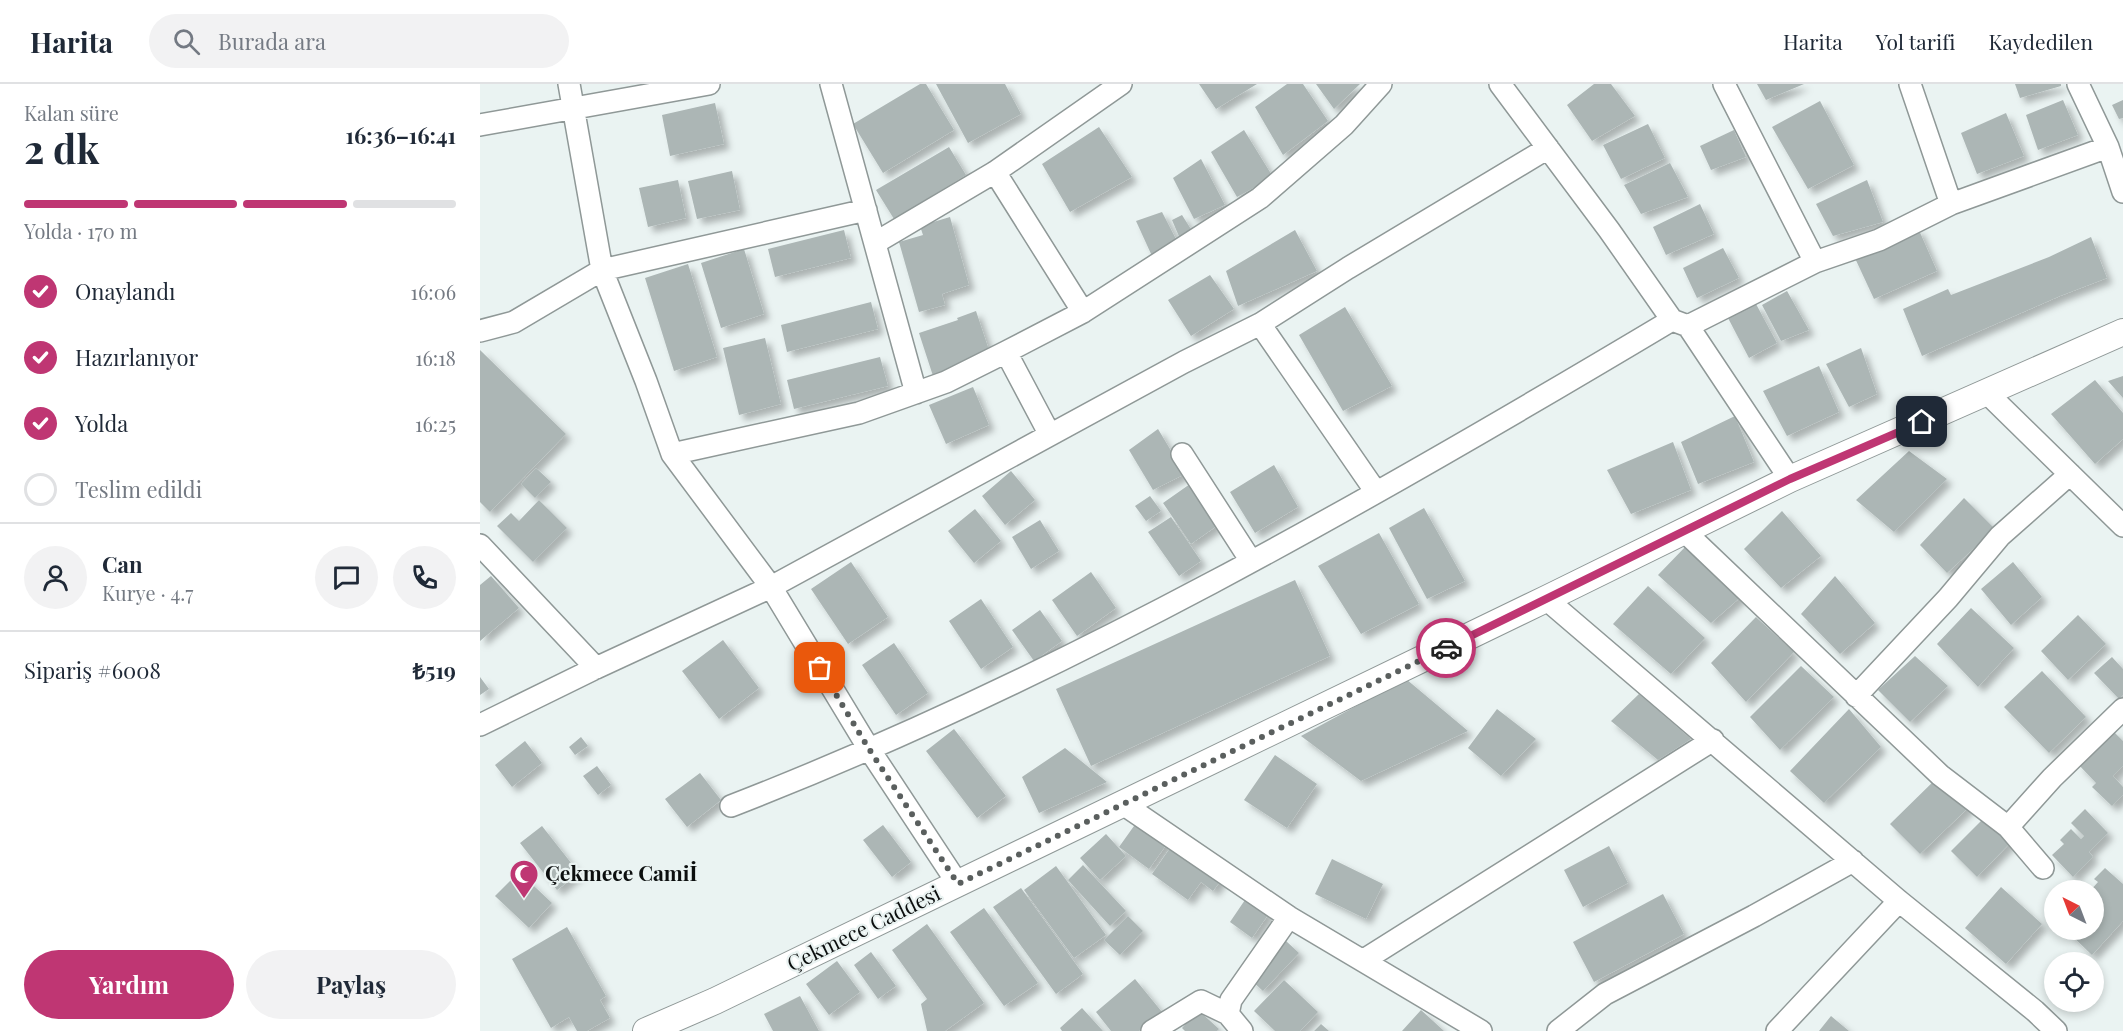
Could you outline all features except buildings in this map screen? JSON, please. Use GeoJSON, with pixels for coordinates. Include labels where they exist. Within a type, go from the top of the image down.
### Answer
{"type":"FeatureCollection","features":[{"type":"Feature","properties":{"kind":"main road","name":"Çekmece Caddesi"},"geometry":{"type":"LineString","coordinates":[[655,1029],[1124,804],[1790,479],[2123,332]]}},
{"type":"Feature","properties":{"kind":"street"},"geometry":{"type":"LineString","coordinates":[[569,84],[602,270],[672,454],[771,587],[869,749],[958,884]]}},
{"type":"Feature","properties":{"kind":"street"},"geometry":{"type":"LineString","coordinates":[[480,125],[709,84]]}},
{"type":"Feature","properties":{"kind":"street"},"geometry":{"type":"LineString","coordinates":[[831,84],[916,393]]}},
{"type":"Feature","properties":{"kind":"street"},"geometry":{"type":"LineString","coordinates":[[875,243],[995,172],[1121,84]]}},
{"type":"Feature","properties":{"kind":"street"},"geometry":{"type":"LineString","coordinates":[[672,454],[859,413],[946,382],[1083,312],[1260,198],[1344,125],[1381,84]]}},
{"type":"Feature","properties":{"kind":"street"},"geometry":{"type":"LineString","coordinates":[[1500,84],[1680,323],[1790,479]]}},
{"type":"Feature","properties":{"kind":"street"},"geometry":{"type":"LineString","coordinates":[[1724,84],[1815,262]]}},
{"type":"Feature","properties":{"kind":"street"},"geometry":{"type":"LineString","coordinates":[[1910,84],[1951,204]]}},
{"type":"Feature","properties":{"kind":"street"},"geometry":{"type":"LineString","coordinates":[[2078,84],[2108,147],[2123,192]]}},
{"type":"Feature","properties":{"kind":"street"},"geometry":{"type":"LineString","coordinates":[[731,806],[869,749],[1043,670],[1251,561],[1680,323],[1815,262],[1879,240],[1951,204],[2108,147]]}},
{"type":"Feature","properties":{"kind":"street"},"geometry":{"type":"LineString","coordinates":[[480,725],[771,587],[1184,362],[1260,324],[1348,268],[1548,148]]}},
{"type":"Feature","properties":{"kind":"street"},"geometry":{"type":"LineString","coordinates":[[995,172],[1083,312]]}},
{"type":"Feature","properties":{"kind":"street"},"geometry":{"type":"LineString","coordinates":[[480,331],[514,322],[602,270],[866,210]]}},
{"type":"Feature","properties":{"kind":"street"},"geometry":{"type":"LineString","coordinates":[[1260,324],[1376,492]]}},
{"type":"Feature","properties":{"kind":"street"},"geometry":{"type":"LineString","coordinates":[[1006,352],[1050,435]]}},
{"type":"Feature","properties":{"kind":"street"},"geometry":{"type":"LineString","coordinates":[[1987,393],[2123,526]]}},
{"type":"Feature","properties":{"kind":"street"},"geometry":{"type":"LineString","coordinates":[[1182,454],[1251,561]]}},
{"type":"Feature","properties":{"kind":"street"},"geometry":{"type":"LineString","coordinates":[[1856,696],[1948,598],[2000,536],[2070,474]]}},
{"type":"Feature","properties":{"kind":"street"},"geometry":{"type":"LineString","coordinates":[[1685,532],[1940,775],[2008,827],[2043,868]]}},
{"type":"Feature","properties":{"kind":"street"},"geometry":{"type":"LineString","coordinates":[[480,545],[596,668]]}},
{"type":"Feature","properties":{"kind":"street"},"geometry":{"type":"LineString","coordinates":[[1546,599],[1899,901],[2035,1011],[2056,1031]]}},
{"type":"Feature","properties":{"kind":"street"},"geometry":{"type":"LineString","coordinates":[[2008,827],[2052,778],[2123,709]]}},
{"type":"Feature","properties":{"kind":"street"},"geometry":{"type":"LineString","coordinates":[[1364,960],[1713,741]]}},
{"type":"Feature","properties":{"kind":"street"},"geometry":{"type":"LineString","coordinates":[[1124,804],[1289,917],[1481,1031]]}},
{"type":"Feature","properties":{"kind":"street"},"geometry":{"type":"LineString","coordinates":[[1558,1031],[1605,994],[1853,861]]}},
{"type":"Feature","properties":{"kind":"street"},"geometry":{"type":"LineString","coordinates":[[1777,1031],[1899,901]]}},
{"type":"Feature","properties":{"kind":"street"},"geometry":{"type":"LineString","coordinates":[[1228,1014],[1231,1000],[1289,917]]}},
{"type":"Feature","properties":{"kind":"street"},"geometry":{"type":"LineString","coordinates":[[1152,1031],[1201,1001],[1228,1014],[1242,1031]]}},
{"type":"Feature","properties":{"kind":"way so far"},"geometry":{"type":"LineString","coordinates":[[820,668],[869,749],[958,884],[1446,648]]}},
{"type":"Feature","properties":{"kind":"place","name":"Çekmece Camiİ"},"geometry":{"type":"Point","coordinates":[524,900]}},
{"type":"Feature","properties":{"kind":"route"},"geometry":{"type":"LineString","coordinates":[[1446,648],[1790,479],[1922,422]]}}]}
